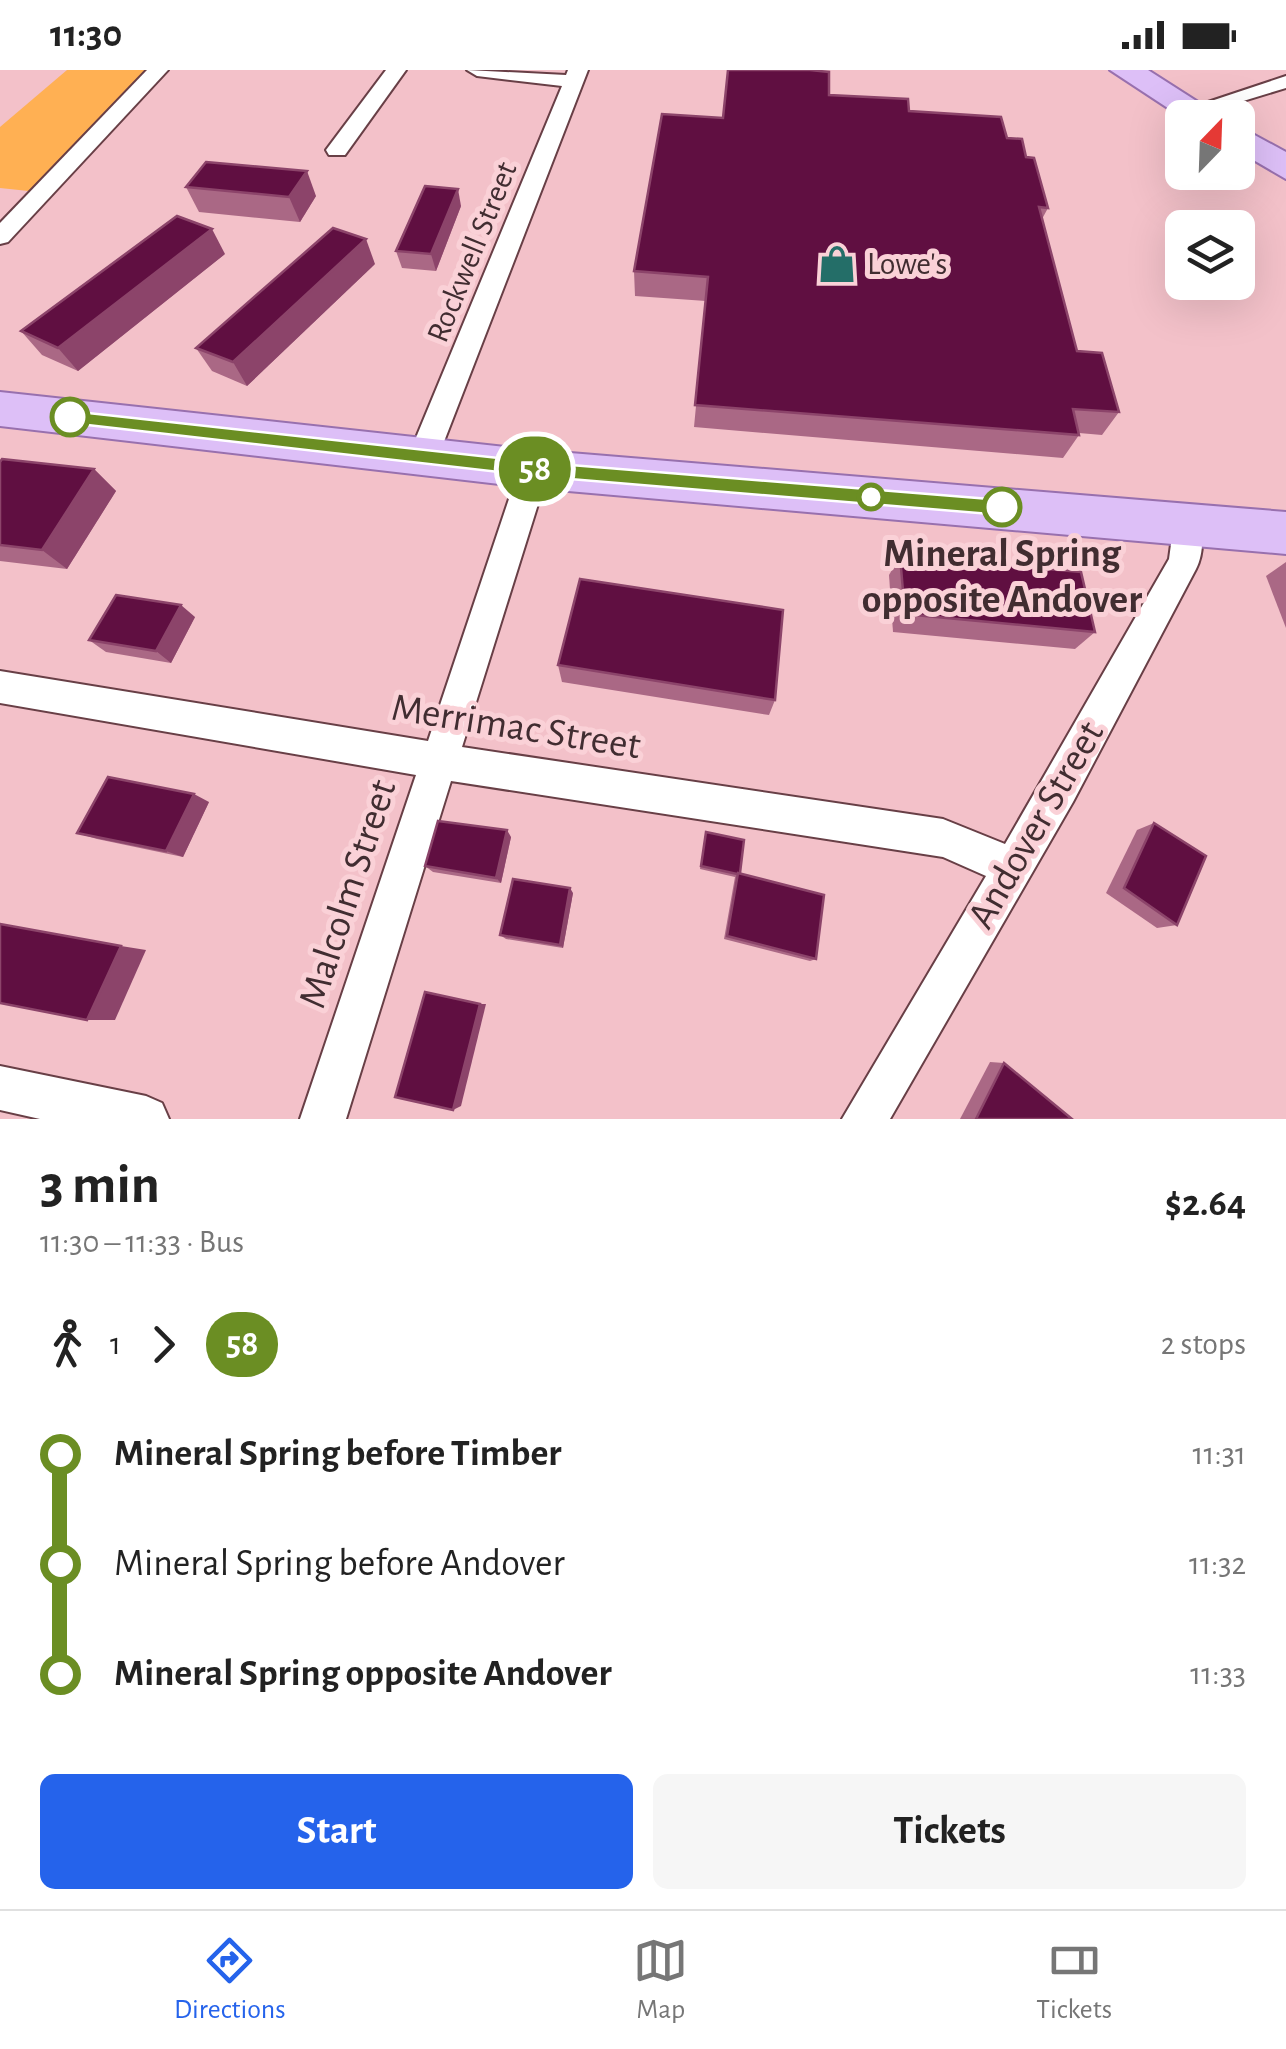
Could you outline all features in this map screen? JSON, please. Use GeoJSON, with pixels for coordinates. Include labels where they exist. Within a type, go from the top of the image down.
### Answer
{"type":"FeatureCollection","features":[{"type":"Feature","properties":{"kind":"main road"},"geometry":{"type":"LineString","coordinates":[[1126,70],[1177,100]]}},
{"type":"Feature","properties":{"kind":"main road"},"geometry":{"type":"LineString","coordinates":[[1255,147],[1286,168]]}},
{"type":"Feature","properties":{"kind":"main road"},"geometry":{"type":"LineString","coordinates":[[0,409],[534,469],[1286,533]]}},
{"type":"Feature","properties":{"kind":"street"},"geometry":{"type":"LineString","coordinates":[[0,237],[158,70]]}},
{"type":"Feature","properties":{"kind":"street"},"geometry":{"type":"LineString","coordinates":[[337,150],[396,70]]}},
{"type":"Feature","properties":{"kind":"street"},"geometry":{"type":"LineString","coordinates":[[477,70],[576,76]]}},
{"type":"Feature","properties":{"kind":"street","name":"Rockwell Street"},"geometry":{"type":"LineString","coordinates":[[423,457],[576,76]]}},
{"type":"Feature","properties":{"kind":"street"},"geometry":{"type":"LineString","coordinates":[[1238,100],[1286,82]]}},
{"type":"Feature","properties":{"kind":"street","name":"Malcolm Street"},"geometry":{"type":"LineString","coordinates":[[323,1119],[534,469]]}},
{"type":"Feature","properties":{"kind":"street","name":"Andover Street"},"geometry":{"type":"LineString","coordinates":[[865,1119],[1014,867],[1185,560],[1186,524]]}},
{"type":"Feature","properties":{"kind":"street","name":"Merrimac Street"},"geometry":{"type":"LineString","coordinates":[[0,687],[439,761],[943,838],[1014,867]]}},
{"type":"Feature","properties":{"kind":"street"},"geometry":{"type":"LineString","coordinates":[[0,1088],[146,1119]]}},
{"type":"Feature","properties":{"kind":"shaded area"},"geometry":{"type":"Polygon","coordinates":[[[67,70],[156,70],[38,192],[0,188],[0,127],[67,70]]]}},
{"type":"Feature","properties":{"kind":"building","name":"Lowe's"},"geometry":{"type":"Polygon","coordinates":[[[728,70],[829,72],[829,95],[908,99],[909,111],[1001,117],[1007,138],[1022,139],[1026,157],[1034,158],[1048,208],[1039,207],[1077,351],[1102,353],[1119,412],[1073,409],[1079,435],[695,405],[708,277],[634,271],[662,114],[723,118],[728,70]]]}},
{"type":"Feature","properties":{"kind":"building"},"geometry":{"type":"Polygon","coordinates":[[[206,162],[307,171],[289,197],[186,187],[206,162]]]}},
{"type":"Feature","properties":{"kind":"building"},"geometry":{"type":"Polygon","coordinates":[[[425,186],[458,189],[431,254],[396,251],[425,186]]]}},
{"type":"Feature","properties":{"kind":"building"},"geometry":{"type":"Polygon","coordinates":[[[177,216],[212,229],[58,348],[21,331],[177,216]]]}},
{"type":"Feature","properties":{"kind":"building"},"geometry":{"type":"Polygon","coordinates":[[[333,228],[366,239],[233,362],[196,348],[333,228]]]}},
{"type":"Feature","properties":{"kind":"building"},"geometry":{"type":"Polygon","coordinates":[[[2,459],[94,469],[42,550],[0,545],[2,459]]]}},
{"type":"Feature","properties":{"kind":"building"},"geometry":{"type":"Polygon","coordinates":[[[900,556],[1081,572],[1095,632],[905,614],[900,556]]]}},
{"type":"Feature","properties":{"kind":"building"},"geometry":{"type":"Polygon","coordinates":[[[580,579],[783,610],[775,700],[558,665],[580,579]]]}},
{"type":"Feature","properties":{"kind":"building"},"geometry":{"type":"Polygon","coordinates":[[[116,595],[181,605],[156,651],[89,640],[116,595]]]}},
{"type":"Feature","properties":{"kind":"building"},"geometry":{"type":"Polygon","coordinates":[[[108,777],[194,794],[166,851],[77,833],[108,777]]]}},
{"type":"Feature","properties":{"kind":"building"},"geometry":{"type":"Polygon","coordinates":[[[438,821],[507,830],[496,878],[425,866],[438,821]]]}},
{"type":"Feature","properties":{"kind":"building"},"geometry":{"type":"Polygon","coordinates":[[[1154,823],[1206,856],[1177,925],[1124,888],[1154,823]]]}},
{"type":"Feature","properties":{"kind":"building"},"geometry":{"type":"Polygon","coordinates":[[[706,832],[744,840],[740,873],[701,866],[706,832]]]}},
{"type":"Feature","properties":{"kind":"building"},"geometry":{"type":"Polygon","coordinates":[[[738,873],[824,895],[816,959],[727,936],[738,873]]]}},
{"type":"Feature","properties":{"kind":"building"},"geometry":{"type":"Polygon","coordinates":[[[513,879],[570,888],[560,945],[500,935],[513,879]]]}},
{"type":"Feature","properties":{"kind":"building"},"geometry":{"type":"Polygon","coordinates":[[[0,924],[121,946],[87,1020],[0,1003],[0,924]]]}},
{"type":"Feature","properties":{"kind":"building"},"geometry":{"type":"Polygon","coordinates":[[[425,992],[480,1004],[453,1110],[395,1097],[425,992]]]}},
{"type":"Feature","properties":{"kind":"building"},"geometry":{"type":"Polygon","coordinates":[[[1004,1063],[1072,1119],[976,1119],[1004,1063]]]}},
{"type":"Feature","properties":{"kind":"bus line","name":"58"},"geometry":{"type":"LineString","coordinates":[[70,417],[534,469],[1002,507]]}},
{"type":"Feature","properties":{"kind":"place","name":"Lowe's"},"geometry":{"type":"Point","coordinates":[837,264]}},
{"type":"Feature","properties":{"kind":"place","name":"Mineral Spring opposite Andover"},"geometry":{"type":"Point","coordinates":[1002,507]}}]}
